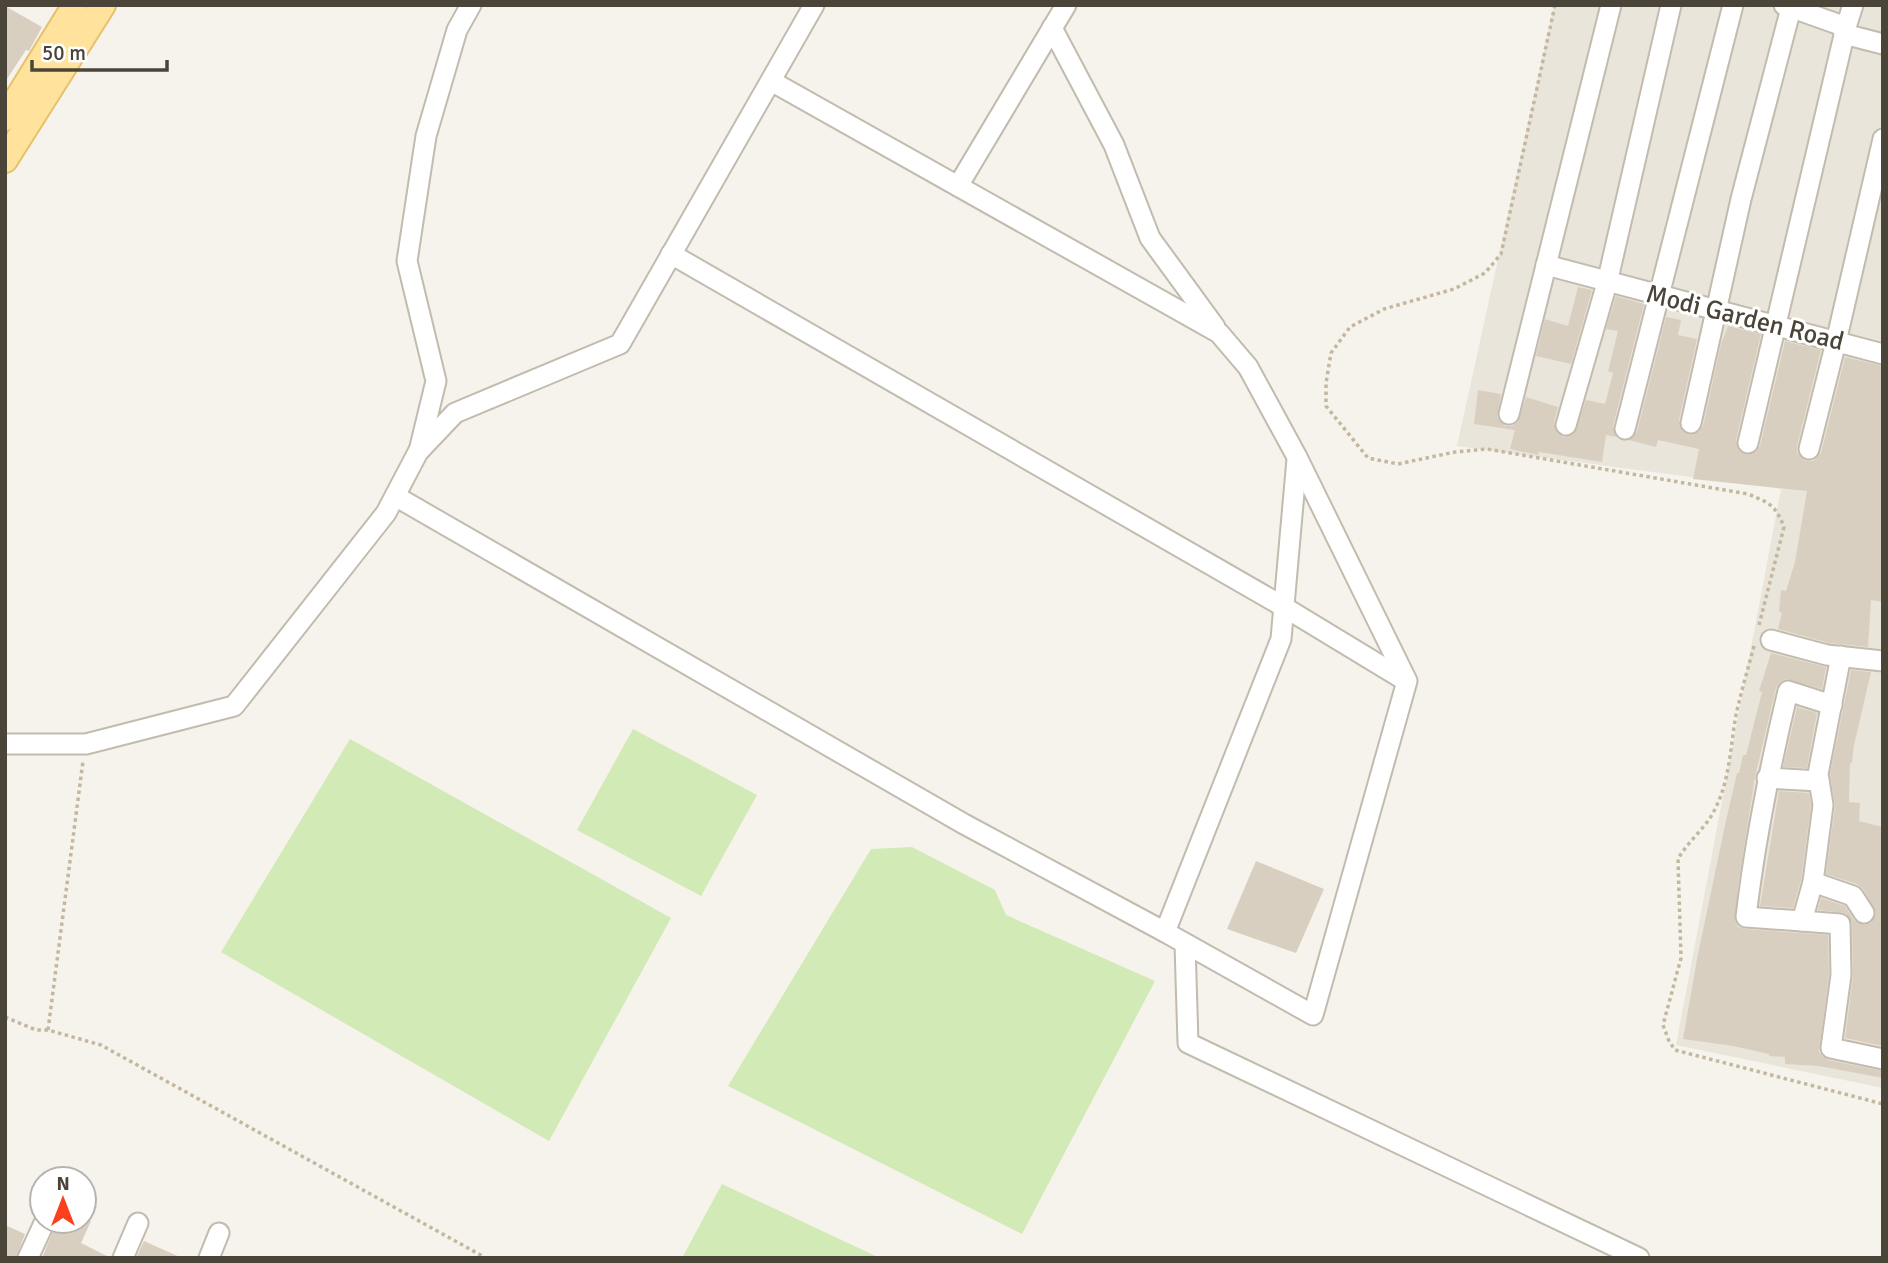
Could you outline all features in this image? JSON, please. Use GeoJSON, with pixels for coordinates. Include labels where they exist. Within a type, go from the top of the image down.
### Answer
{"type":"FeatureCollection","features":[{"type":"Feature","properties":{"kind":"main road"},"geometry":{"type":"LineString","coordinates":[[5,118],[75,5]]}},
{"type":"Feature","properties":{"kind":"main road"},"geometry":{"type":"LineString","coordinates":[[5,160],[103,5]]}},
{"type":"Feature","properties":{"kind":"street"},"geometry":{"type":"LineString","coordinates":[[5,744],[86,744],[234,706],[386,513],[418,452],[436,380],[407,261],[426,136],[457,30],[471,5]]}},
{"type":"Feature","properties":{"kind":"street"},"geometry":{"type":"LineString","coordinates":[[418,452],[455,413],[620,344],[814,5]]}},
{"type":"Feature","properties":{"kind":"street"},"geometry":{"type":"LineString","coordinates":[[958,186],[1066,5]]}},
{"type":"Feature","properties":{"kind":"street"},"geometry":{"type":"LineString","coordinates":[[1509,414],[1611,5]]}},
{"type":"Feature","properties":{"kind":"street"},"geometry":{"type":"LineString","coordinates":[[1566,425],[1607,283],[1671,5]]}},
{"type":"Feature","properties":{"kind":"street"},"geometry":{"type":"LineString","coordinates":[[1625,429],[1733,5]]}},
{"type":"Feature","properties":{"kind":"street"},"geometry":{"type":"LineString","coordinates":[[1748,443],[1853,5]]}},
{"type":"Feature","properties":{"kind":"street"},"geometry":{"type":"LineString","coordinates":[[1691,423],[1788,7],[1883,44]]}},
{"type":"Feature","properties":{"kind":"street"},"geometry":{"type":"LineString","coordinates":[[395,496],[964,824],[1313,1015],[1407,681],[1297,457],[1248,367],[1219,333],[1150,238],[1114,145],[1052,28]]}},
{"type":"Feature","properties":{"kind":"street"},"geometry":{"type":"LineString","coordinates":[[771,81],[1219,333]]}},
{"type":"Feature","properties":{"kind":"street"},"geometry":{"type":"LineString","coordinates":[[1808,449],[1883,139]]}},
{"type":"Feature","properties":{"kind":"street"},"geometry":{"type":"LineString","coordinates":[[671,254],[1284,607],[1407,681]]}},
{"type":"Feature","properties":{"kind":"street","name":"Modi Garden Road"},"geometry":{"type":"LineString","coordinates":[[1546,265],[1883,354]]}},
{"type":"Feature","properties":{"kind":"street"},"geometry":{"type":"LineString","coordinates":[[1165,932],[1281,639],[1297,457]]}},
{"type":"Feature","properties":{"kind":"street"},"geometry":{"type":"LineString","coordinates":[[1772,640],[1841,656],[1883,661]]}},
{"type":"Feature","properties":{"kind":"street"},"geometry":{"type":"LineString","coordinates":[[1802,921],[1814,883],[1823,804],[1818,774],[1841,656]]}},
{"type":"Feature","properties":{"kind":"street"},"geometry":{"type":"LineString","coordinates":[[1832,705],[1787,691],[1767,778],[1746,917],[1840,924],[1874,914]]}},
{"type":"Feature","properties":{"kind":"street"},"geometry":{"type":"LineString","coordinates":[[1767,778],[1819,781]]}},
{"type":"Feature","properties":{"kind":"street"},"geometry":{"type":"LineString","coordinates":[[1814,883],[1853,896],[1874,914]]}},
{"type":"Feature","properties":{"kind":"street"},"geometry":{"type":"LineString","coordinates":[[1840,924],[1842,975],[1831,1048],[1883,1059]]}},
{"type":"Feature","properties":{"kind":"street"},"geometry":{"type":"LineString","coordinates":[[1185,944],[1188,1043],[1639,1258]]}},
{"type":"Feature","properties":{"kind":"street"},"geometry":{"type":"LineString","coordinates":[[122,1258],[138,1223]]}},
{"type":"Feature","properties":{"kind":"street"},"geometry":{"type":"LineString","coordinates":[[209,1258],[219,1233]]}},
{"type":"Feature","properties":{"kind":"street"},"geometry":{"type":"LineString","coordinates":[[28,1258],[39,1235]]}},
{"type":"Feature","properties":{"kind":"path"},"geometry":{"type":"LineString","coordinates":[[1555,5],[1501,254],[1485,273],[1454,289],[1384,309],[1350,327],[1331,353],[1326,383],[1326,406],[1368,458],[1398,464],[1455,452],[1487,449],[1748,494],[1770,503],[1778,512],[1784,527],[1737,715],[1726,783],[1714,812],[1701,832],[1686,845],[1678,859],[1681,958],[1663,1025],[1675,1050],[1883,1104]]}},
{"type":"Feature","properties":{"kind":"path"},"geometry":{"type":"LineString","coordinates":[[48,1030],[86,744]]}},
{"type":"Feature","properties":{"kind":"path"},"geometry":{"type":"LineString","coordinates":[[5,1017],[36,1030],[48,1030],[101,1045],[485,1258]]}},
{"type":"Feature","properties":{"kind":"shaded area"},"geometry":{"type":"Polygon","coordinates":[[[1554,5],[1883,5],[1883,1088],[1676,1045],[1781,489],[1457,446],[1554,5]]]}},
{"type":"Feature","properties":{"kind":"green space"},"geometry":{"type":"Polygon","coordinates":[[[633,729],[757,795],[701,896],[577,830],[633,729]]]}},
{"type":"Feature","properties":{"kind":"green space"},"geometry":{"type":"Polygon","coordinates":[[[350,739],[671,918],[549,1141],[221,952],[350,739]]]}},
{"type":"Feature","properties":{"kind":"green space"},"geometry":{"type":"Polygon","coordinates":[[[912,847],[995,890],[1006,915],[1155,981],[1022,1234],[728,1086],[871,849],[912,847]]]}},
{"type":"Feature","properties":{"kind":"green space"},"geometry":{"type":"Polygon","coordinates":[[[722,1184],[880,1258],[682,1258],[722,1184]]]}},
{"type":"Feature","properties":{"kind":"building"},"geometry":{"type":"Polygon","coordinates":[[[5,6],[42,27],[29,51],[26,50],[5,82],[5,6]]]}},
{"type":"Feature","properties":{"kind":"building"},"geometry":{"type":"Polygon","coordinates":[[[1578,287],[1592,290],[1571,364],[1536,356],[1545,319],[1568,326],[1578,287]]]}},
{"type":"Feature","properties":{"kind":"building"},"geometry":{"type":"Polygon","coordinates":[[[1616,296],[1644,304],[1613,426],[1616,437],[1606,435],[1602,462],[1510,449],[1515,430],[1474,424],[1478,390],[1501,394],[1497,417],[1505,426],[1518,422],[1526,397],[1558,407],[1554,422],[1557,433],[1563,437],[1574,434],[1586,400],[1605,404],[1613,373],[1608,371],[1618,331],[1606,329],[1616,296]]]}},
{"type":"Feature","properties":{"kind":"building"},"geometry":{"type":"Polygon","coordinates":[[[1666,317],[1681,320],[1678,335],[1697,339],[1679,420],[1682,431],[1689,435],[1699,432],[1703,426],[1721,344],[1728,326],[1761,334],[1736,440],[1739,451],[1746,455],[1756,452],[1760,446],[1785,341],[1821,350],[1797,446],[1797,453],[1805,461],[1813,461],[1821,453],[1845,357],[1883,366],[1883,602],[1871,600],[1868,647],[1829,643],[1778,629],[1782,613],[1779,612],[1781,590],[1786,591],[1795,562],[1807,491],[1693,479],[1699,449],[1658,440],[1656,447],[1629,440],[1637,432],[1666,317]]]}},
{"type":"Feature","properties":{"kind":"building"},"geometry":{"type":"Polygon","coordinates":[[[1771,653],[1826,667],[1822,689],[1786,679],[1776,688],[1755,777],[1735,921],[1738,927],[1745,929],[1828,935],[1829,974],[1819,1052],[1828,1060],[1883,1071],[1883,1078],[1819,1066],[1785,1064],[1785,1057],[1683,1039],[1725,825],[1737,773],[1743,755],[1746,755],[1762,692],[1759,691],[1771,653]]]}},
{"type":"Feature","properties":{"kind":"building"},"geometry":{"type":"Polygon","coordinates":[[[1851,670],[1871,672],[1850,763],[1849,802],[1860,803],[1859,821],[1883,827],[1883,1046],[1845,1038],[1853,976],[1852,923],[1846,913],[1818,910],[1821,898],[1845,906],[1854,920],[1864,925],[1871,923],[1876,913],[1863,889],[1857,884],[1826,874],[1835,806],[1830,774],[1851,670]]]}},
{"type":"Feature","properties":{"kind":"building"},"geometry":{"type":"Polygon","coordinates":[[[1797,707],[1817,713],[1807,768],[1783,767],[1797,707]]]}},
{"type":"Feature","properties":{"kind":"building"},"geometry":{"type":"Polygon","coordinates":[[[1779,791],[1809,793],[1811,805],[1801,880],[1793,908],[1760,906],[1779,791]]]}},
{"type":"Feature","properties":{"kind":"building"},"geometry":{"type":"Polygon","coordinates":[[[1256,861],[1324,889],[1296,953],[1227,929],[1256,861]]]}},
{"type":"Feature","properties":{"kind":"building"},"geometry":{"type":"Polygon","coordinates":[[[5,1225],[25,1234],[16,1258],[5,1258],[5,1225]]]}},
{"type":"Feature","properties":{"kind":"building"},"geometry":{"type":"Polygon","coordinates":[[[51,1235],[85,1235],[81,1243],[111,1258],[42,1258],[51,1235]]]}},
{"type":"Feature","properties":{"kind":"building"},"geometry":{"type":"Polygon","coordinates":[[[144,1241],[182,1258],[136,1258],[144,1241]]]}}]}
